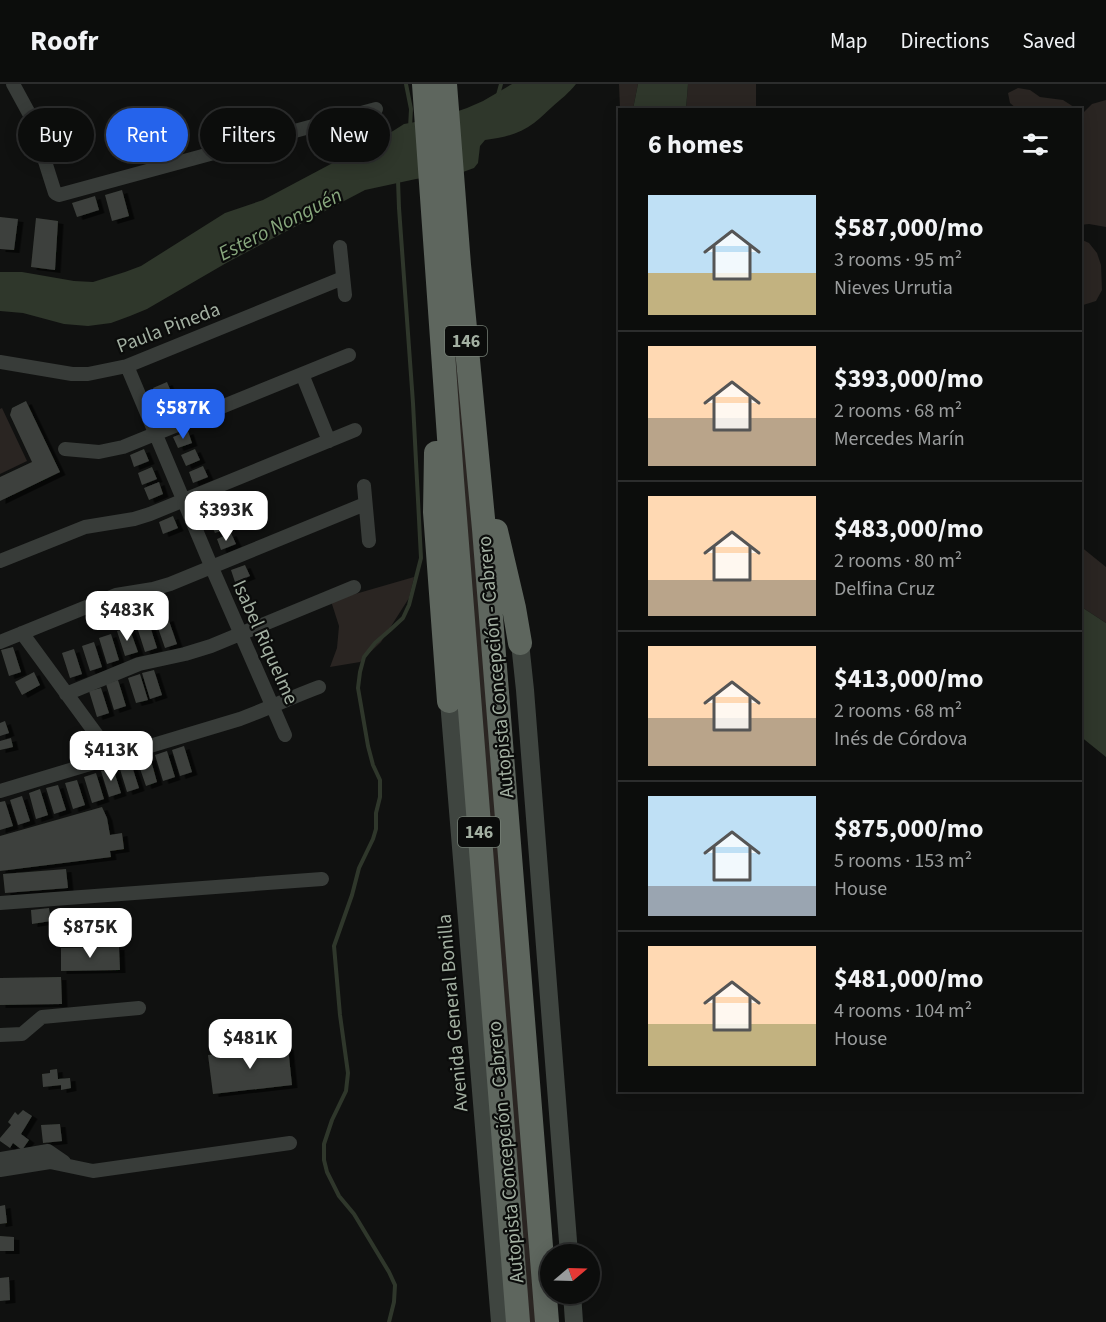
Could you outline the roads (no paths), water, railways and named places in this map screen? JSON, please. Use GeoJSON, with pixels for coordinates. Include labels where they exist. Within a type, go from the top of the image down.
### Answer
{"type":"FeatureCollection","features":[{"type":"Feature","properties":{"kind":"highway","name":"Autopista Concepción - Cabrero"},"geometry":{"type":"LineString","coordinates":[[435,86],[442,185],[442,343],[452,492],[518,1322]]}},
{"type":"Feature","properties":{"kind":"highway","name":"Autopista Concepción - Cabrero"},"geometry":{"type":"LineString","coordinates":[[442,185],[459,265],[484,529],[547,1322]]}},
{"type":"Feature","properties":{"kind":"highway"},"geometry":{"type":"LineString","coordinates":[[442,343],[435,512],[449,701]]}},
{"type":"Feature","properties":{"kind":"highway"},"geometry":{"type":"LineString","coordinates":[[475,440],[520,643]]}},
{"type":"Feature","properties":{"kind":"street"},"geometry":{"type":"LineString","coordinates":[[13,84],[31,117],[55,193],[59,195],[308,127]]}},
{"type":"Feature","properties":{"kind":"street"},"geometry":{"type":"LineString","coordinates":[[340,247],[345,295]]}},
{"type":"Feature","properties":{"kind":"street","name":"Paula Pineda"},"geometry":{"type":"LineString","coordinates":[[0,362],[72,374],[88,374],[127,366],[343,278]]}},
{"type":"Feature","properties":{"kind":"street"},"geometry":{"type":"LineString","coordinates":[[65,449],[92,452],[123,447],[349,355]]}},
{"type":"Feature","properties":{"kind":"street","name":"Isabel Riquelme"},"geometry":{"type":"LineString","coordinates":[[127,366],[285,735]]}},
{"type":"Feature","properties":{"kind":"street"},"geometry":{"type":"LineString","coordinates":[[302,374],[329,441]]}},
{"type":"Feature","properties":{"kind":"street"},"geometry":{"type":"LineString","coordinates":[[0,561],[75,531],[104,523],[134,519],[184,501],[355,430]]}},
{"type":"Feature","properties":{"kind":"street"},"geometry":{"type":"LineString","coordinates":[[364,486],[369,541]]}},
{"type":"Feature","properties":{"kind":"street"},"geometry":{"type":"LineString","coordinates":[[0,642],[105,599],[124,593],[164,587],[366,504]]}},
{"type":"Feature","properties":{"kind":"street"},"geometry":{"type":"LineString","coordinates":[[66,694],[139,664],[197,651],[354,587]]}},
{"type":"Feature","properties":{"kind":"street"},"geometry":{"type":"LineString","coordinates":[[22,633],[112,757]]}},
{"type":"Feature","properties":{"kind":"street"},"geometry":{"type":"LineString","coordinates":[[520,643],[568,1244]]}},
{"type":"Feature","properties":{"kind":"street"},"geometry":{"type":"LineString","coordinates":[[0,791],[207,729],[273,707],[319,687]]}},
{"type":"Feature","properties":{"kind":"street","name":"Avenida General Bonilla"},"geometry":{"type":"LineString","coordinates":[[449,701],[500,1322]]}},
{"type":"Feature","properties":{"kind":"street"},"geometry":{"type":"LineString","coordinates":[[0,903],[322,879]]}},
{"type":"Feature","properties":{"kind":"street"},"geometry":{"type":"LineString","coordinates":[[0,1035],[22,1035],[42,1017],[139,1008]]}},
{"type":"Feature","properties":{"kind":"street"},"geometry":{"type":"LineString","coordinates":[[0,1170],[50,1162],[93,1171],[290,1143]]}},
{"type":"Feature","properties":{"kind":"street"},"geometry":{"type":"LineString","coordinates":[[0,1158],[48,1151],[69,1165]]}},
{"type":"Feature","properties":{"kind":"street"},"geometry":{"type":"LineString","coordinates":[[573,1304],[574,1322]]}},
{"type":"Feature","properties":{"kind":"water","name":"Estero Nonguén"},"geometry":{"type":"Polygon","coordinates":[[[512,84],[576,84],[528,127],[511,135],[485,140],[480,146],[478,163],[474,168],[365,190],[228,262],[147,309],[130,316],[111,323],[88,326],[64,324],[23,313],[0,311],[0,272],[22,272],[93,282],[125,272],[141,266],[225,213],[263,200],[335,162],[390,162],[390,133],[404,124],[438,118],[483,101],[512,84]]]}},
{"type":"Feature","properties":{"kind":"water"},"geometry":{"type":"Polygon","coordinates":[[[638,84],[688,84],[686,108],[633,108],[638,84]]]}},
{"type":"Feature","properties":{"kind":"water"},"geometry":{"type":"Polygon","coordinates":[[[1082,607],[1106,623],[1106,757],[1082,738],[1082,607]]]}},
{"type":"Feature","properties":{"kind":"waterway"},"geometry":{"type":"LineString","coordinates":[[406,84],[411,109],[410,128]]}},
{"type":"Feature","properties":{"kind":"waterway"},"geometry":{"type":"LineString","coordinates":[[498,95],[501,84]]}},
{"type":"Feature","properties":{"kind":"waterway"},"geometry":{"type":"LineString","coordinates":[[389,1322],[395,1285],[354,1214],[339,1196],[327,1172],[324,1144],[332,1120],[346,1091],[348,1073],[334,946],[359,868],[373,839],[380,797],[380,780],[368,746],[358,688],[360,672],[364,657],[375,643],[403,618],[409,605],[421,558],[398,180]]}}]}
